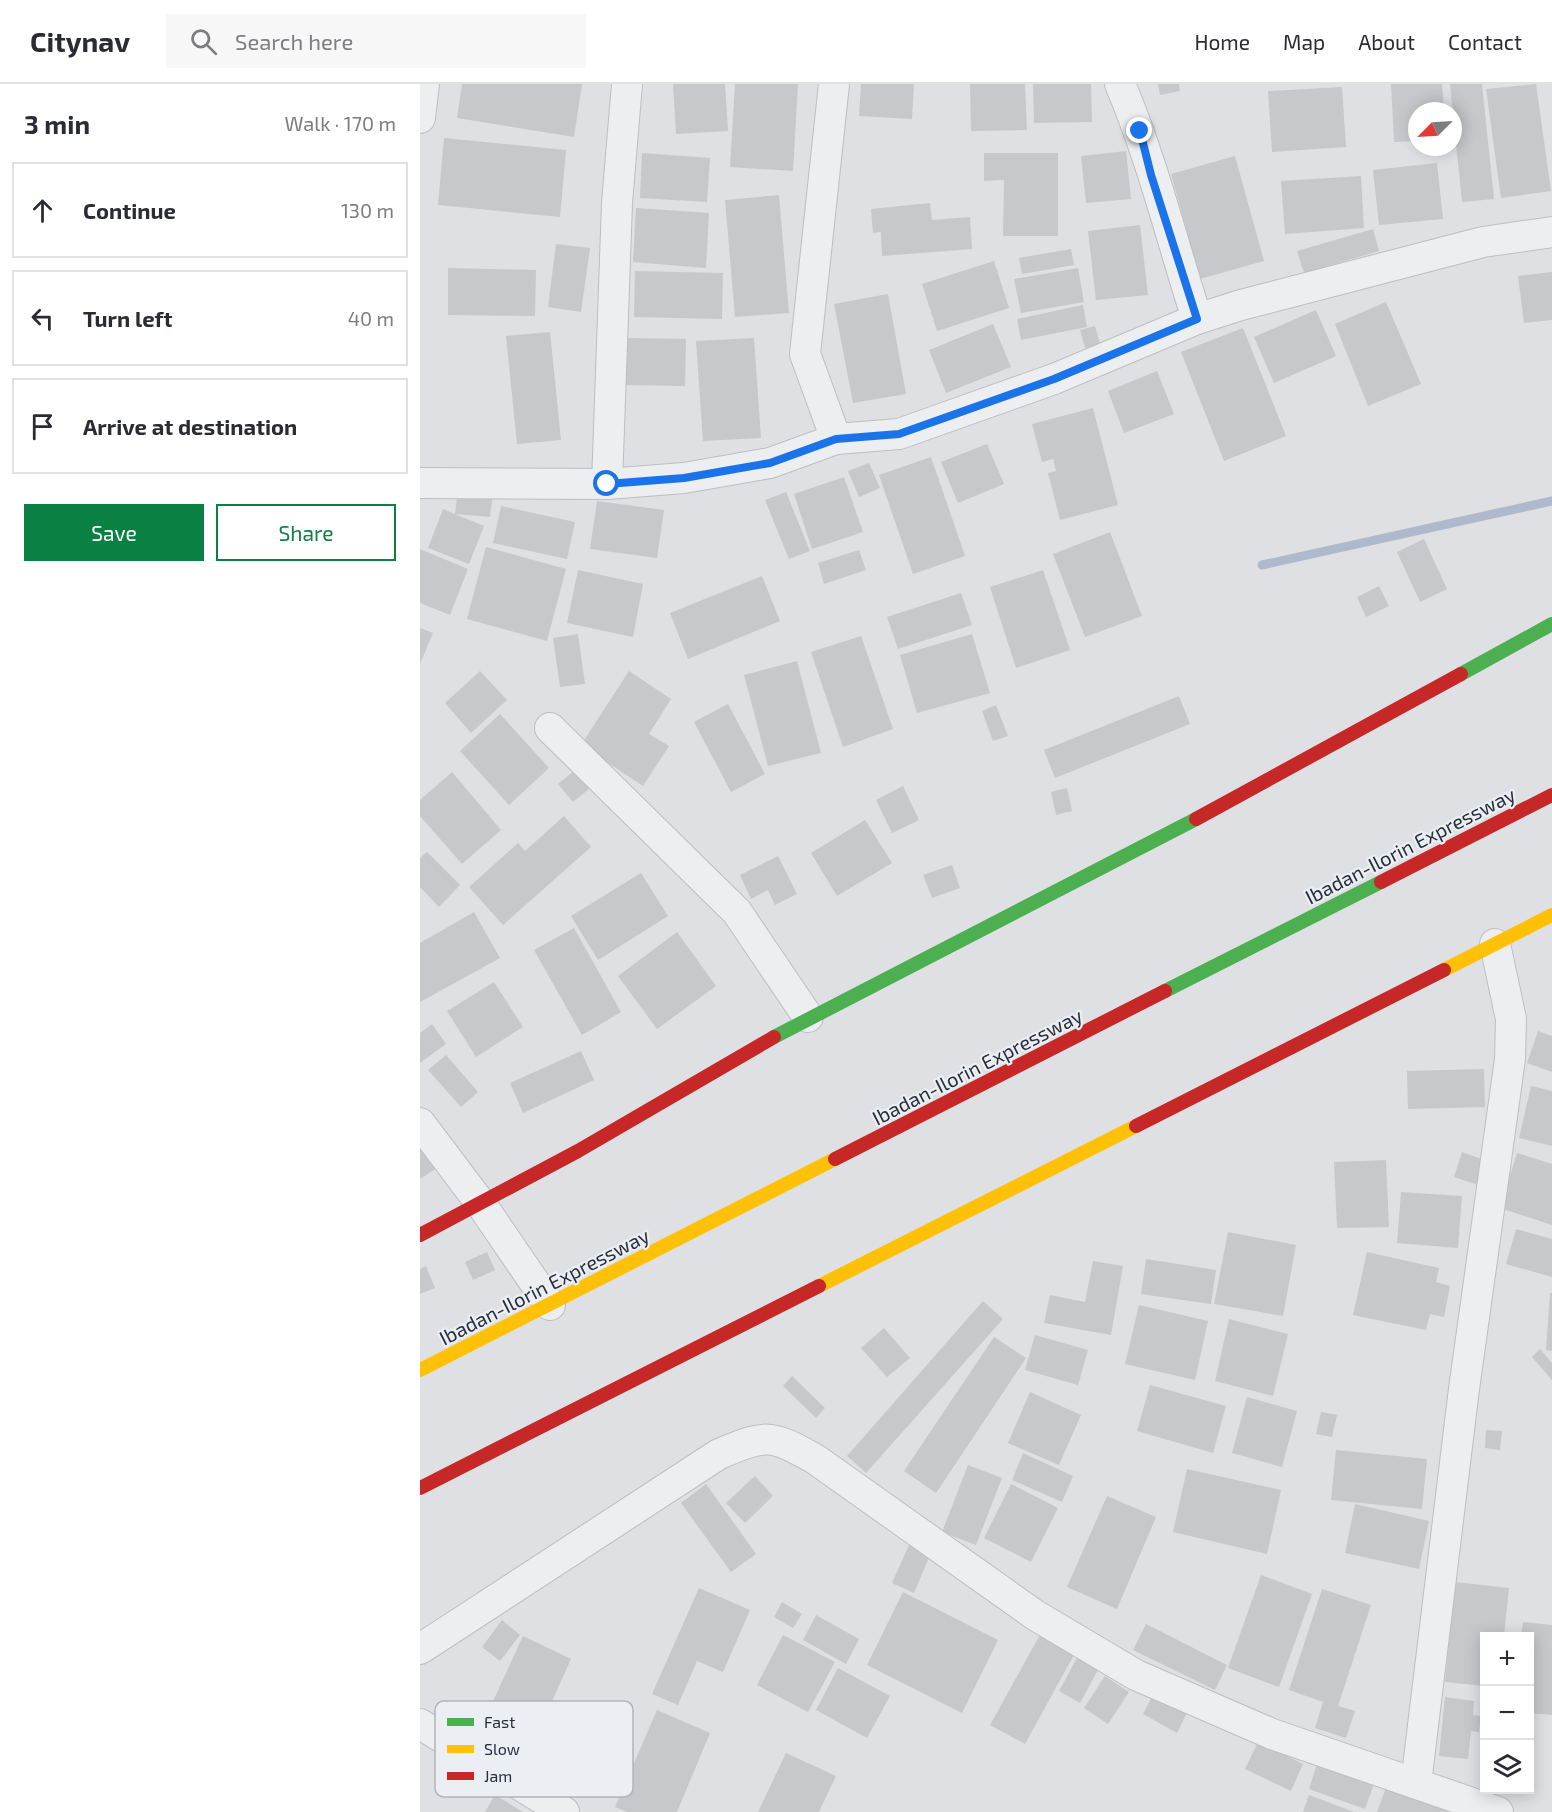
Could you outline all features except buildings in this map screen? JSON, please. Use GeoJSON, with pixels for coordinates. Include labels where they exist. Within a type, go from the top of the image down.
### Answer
{"type":"FeatureCollection","features":[{"type":"Feature","properties":{"kind":"main road"},"geometry":{"type":"LineString","coordinates":[[420,1234],[481,1204],[808,1017],[1213,810],[1552,624]]}},
{"type":"Feature","properties":{"kind":"main road","name":"Ibadan-Ilorin Expressway"},"geometry":{"type":"LineString","coordinates":[[420,1371],[1552,795]]}},
{"type":"Feature","properties":{"kind":"main road"},"geometry":{"type":"LineString","coordinates":[[420,1488],[1552,915]]}},
{"type":"Feature","properties":{"kind":"street"},"geometry":{"type":"LineString","coordinates":[[420,118],[423,84]]}},
{"type":"Feature","properties":{"kind":"street"},"geometry":{"type":"LineString","coordinates":[[607,484],[617,203],[627,84]]}},
{"type":"Feature","properties":{"kind":"street"},"geometry":{"type":"LineString","coordinates":[[834,84],[805,354],[836,439]]}},
{"type":"Feature","properties":{"kind":"street"},"geometry":{"type":"LineString","coordinates":[[1120,84],[1140,131],[1151,175],[1197,319]]}},
{"type":"Feature","properties":{"kind":"street"},"geometry":{"type":"LineString","coordinates":[[420,483],[607,484],[684,478],[770,463],[836,439],[899,434],[1054,379],[1197,319],[1241,304],[1483,242],[1552,232]]}},
{"type":"Feature","properties":{"kind":"street"},"geometry":{"type":"LineString","coordinates":[[550,728],[737,912],[808,1017]]}},
{"type":"Feature","properties":{"kind":"street"},"geometry":{"type":"LineString","coordinates":[[1416,1783],[1456,1447],[1510,1059],[1511,1018],[1495,944]]}},
{"type":"Feature","properties":{"kind":"street"},"geometry":{"type":"LineString","coordinates":[[420,1123],[481,1204],[550,1305]]}},
{"type":"Feature","properties":{"kind":"street"},"geometry":{"type":"LineString","coordinates":[[420,1649],[719,1454],[757,1438],[782,1440],[815,1460],[1035,1615],[1136,1675],[1272,1734],[1498,1812]]}},
{"type":"Feature","properties":{"kind":"street"},"geometry":{"type":"LineString","coordinates":[[420,1724],[435,1733]]}},
{"type":"Feature","properties":{"kind":"street"},"geometry":{"type":"LineString","coordinates":[[539,1797],[564,1812]]}},
{"type":"Feature","properties":{"kind":"waterway"},"geometry":{"type":"LineString","coordinates":[[1262,565],[1552,501]]}},
{"type":"Feature","properties":{"kind":"traffic: fast"},"geometry":{"type":"LineString","coordinates":[[1461,674],[1552,624]]}},
{"type":"Feature","properties":{"kind":"traffic: fast"},"geometry":{"type":"LineString","coordinates":[[774,1037],[1196,819]]}},
{"type":"Feature","properties":{"kind":"traffic: fast"},"geometry":{"type":"LineString","coordinates":[[1165,991],[1381,882]]}},
{"type":"Feature","properties":{"kind":"traffic: slow"},"geometry":{"type":"LineString","coordinates":[[1444,970],[1552,915]]}},
{"type":"Feature","properties":{"kind":"traffic: slow"},"geometry":{"type":"LineString","coordinates":[[819,1286],[1136,1126]]}},
{"type":"Feature","properties":{"kind":"traffic: slow"},"geometry":{"type":"LineString","coordinates":[[420,1370],[835,1159]]}},
{"type":"Feature","properties":{"kind":"traffic: jam"},"geometry":{"type":"LineString","coordinates":[[1196,819],[1461,674]]}},
{"type":"Feature","properties":{"kind":"traffic: jam"},"geometry":{"type":"LineString","coordinates":[[1381,882],[1552,795]]}},
{"type":"Feature","properties":{"kind":"traffic: jam"},"geometry":{"type":"LineString","coordinates":[[1136,1126],[1444,970]]}},
{"type":"Feature","properties":{"kind":"traffic: jam"},"geometry":{"type":"LineString","coordinates":[[835,1159],[1165,991]]}},
{"type":"Feature","properties":{"kind":"traffic: jam"},"geometry":{"type":"LineString","coordinates":[[420,1235],[578,1151],[774,1037]]}},
{"type":"Feature","properties":{"kind":"traffic: jam"},"geometry":{"type":"LineString","coordinates":[[420,1488],[819,1286]]}},
{"type":"Feature","properties":{"kind":"route"},"geometry":{"type":"LineString","coordinates":[[607,484],[684,478],[770,463],[836,439],[899,434],[1054,379],[1197,319],[1151,175],[1140,131]]}}]}
